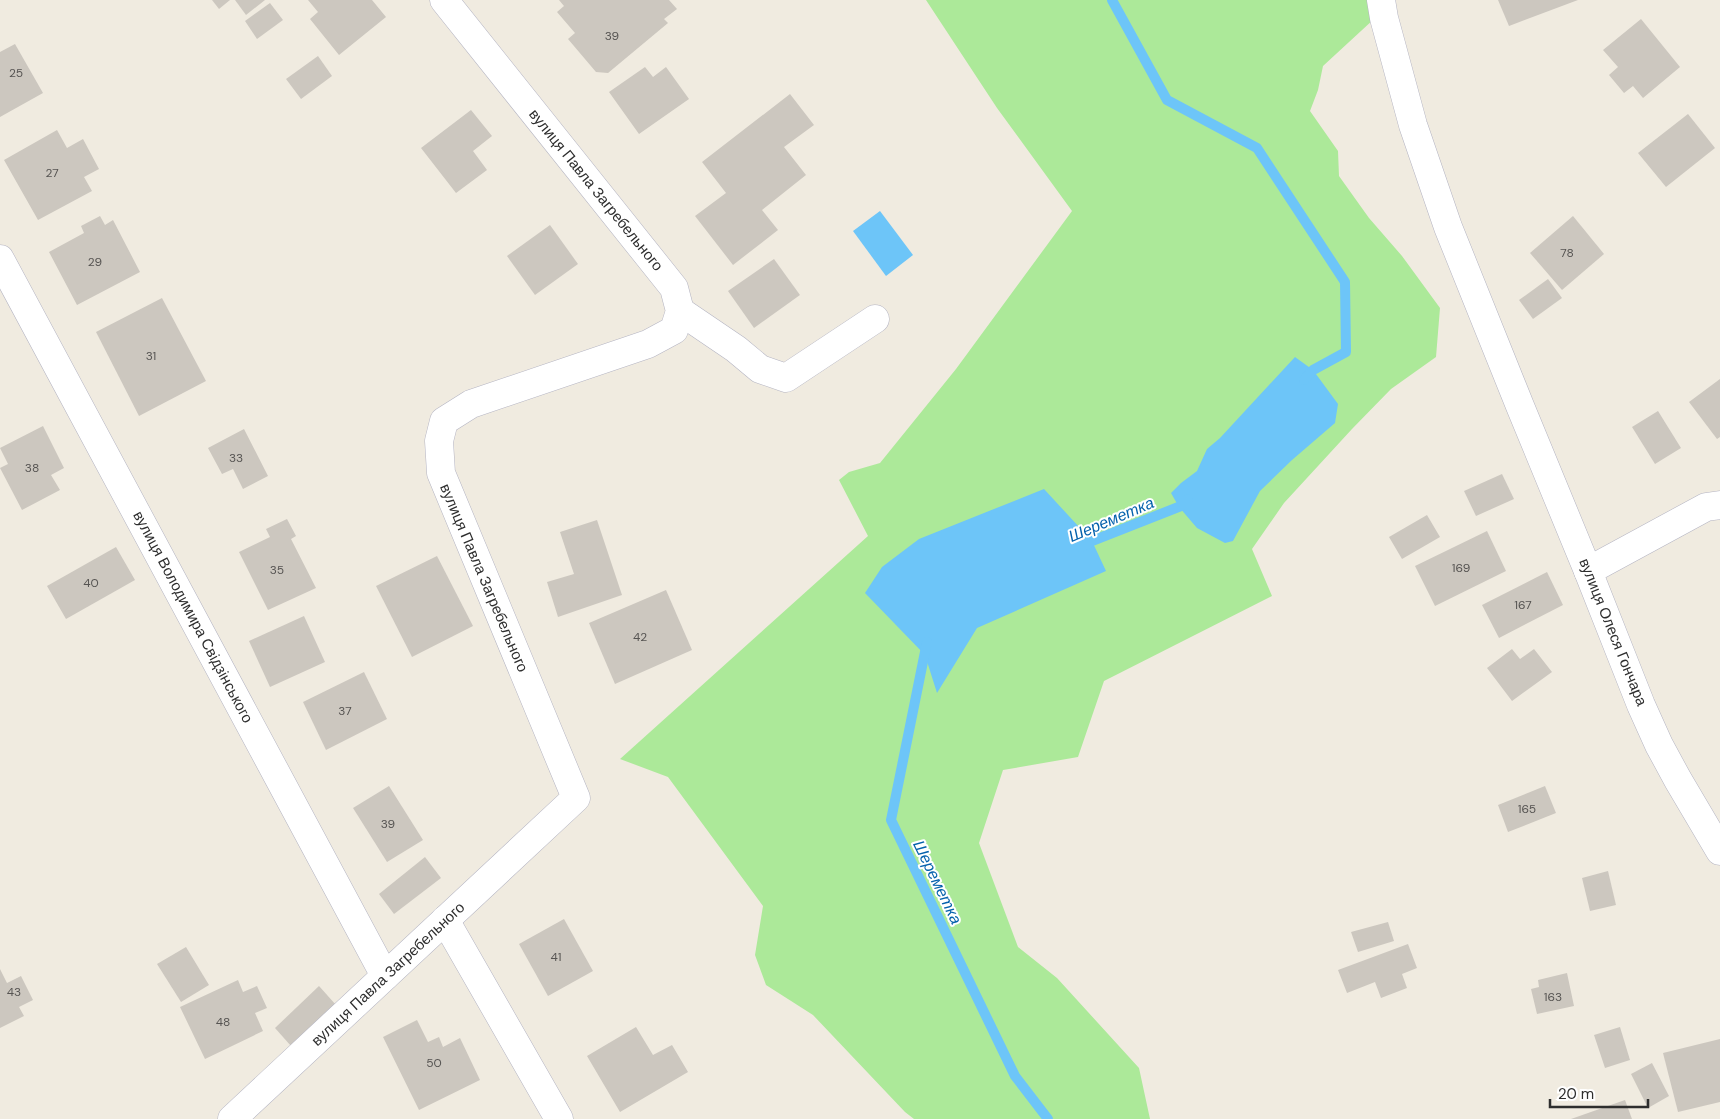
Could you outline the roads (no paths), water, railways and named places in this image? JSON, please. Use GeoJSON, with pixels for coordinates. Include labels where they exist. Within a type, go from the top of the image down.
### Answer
{"type":"FeatureCollection","features":[{"type":"Feature","properties":{"kind":"street","name":"вулиця Павла Загребельного"},"geometry":{"type":"LineString","coordinates":[[232,1119],[576,798],[441,473],[439,441],[444,421],[471,404],[648,344],[674,330],[680,311],[674,288],[444,0]]}},
{"type":"Feature","properties":{"kind":"street","name":"вулиця Олеся Гончара"},"geometry":{"type":"LineString","coordinates":[[1382,0],[1384,18],[1413,125],[1445,218],[1641,705],[1659,745],[1720,851]]}},
{"type":"Feature","properties":{"kind":"street","name":"вулиця Володимира Свідзінського"},"geometry":{"type":"LineString","coordinates":[[0,259],[385,976]]}},
{"type":"Feature","properties":{"kind":"street"},"geometry":{"type":"LineString","coordinates":[[680,311],[760,369],[786,378],[875,319]]}},
{"type":"Feature","properties":{"kind":"street"},"geometry":{"type":"LineString","coordinates":[[1588,570],[1706,507],[1720,505]]}},
{"type":"Feature","properties":{"kind":"street"},"geometry":{"type":"LineString","coordinates":[[445,920],[559,1119]]}},
{"type":"Feature","properties":{"kind":"water"},"geometry":{"type":"Polygon","coordinates":[[[880,211],[913,255],[886,276],[853,231],[880,211]]]}},
{"type":"Feature","properties":{"kind":"water"},"geometry":{"type":"Polygon","coordinates":[[[1295,357],[1313,370],[1338,404],[1335,423],[1260,491],[1233,541],[1225,543],[1197,528],[1179,507],[1171,493],[1197,471],[1207,449],[1220,438],[1295,357]]]}},
{"type":"Feature","properties":{"kind":"water"},"geometry":{"type":"Polygon","coordinates":[[[1044,489],[1092,541],[1106,571],[977,628],[937,693],[925,655],[865,593],[882,567],[919,539],[1044,489]]]}},
{"type":"Feature","properties":{"kind":"waterway","name":"Шереметка"},"geometry":{"type":"LineString","coordinates":[[1112,0],[1167,100],[1257,148],[1345,282],[1346,352],[1313,370],[1304,380]]}},
{"type":"Feature","properties":{"kind":"waterway","name":"Шереметка"},"geometry":{"type":"LineString","coordinates":[[1081,547],[1181,506],[1188,499]]}},
{"type":"Feature","properties":{"kind":"waterway","name":"Шереметка"},"geometry":{"type":"LineString","coordinates":[[927,642],[891,820],[1015,1076],[1048,1119]]}}]}
